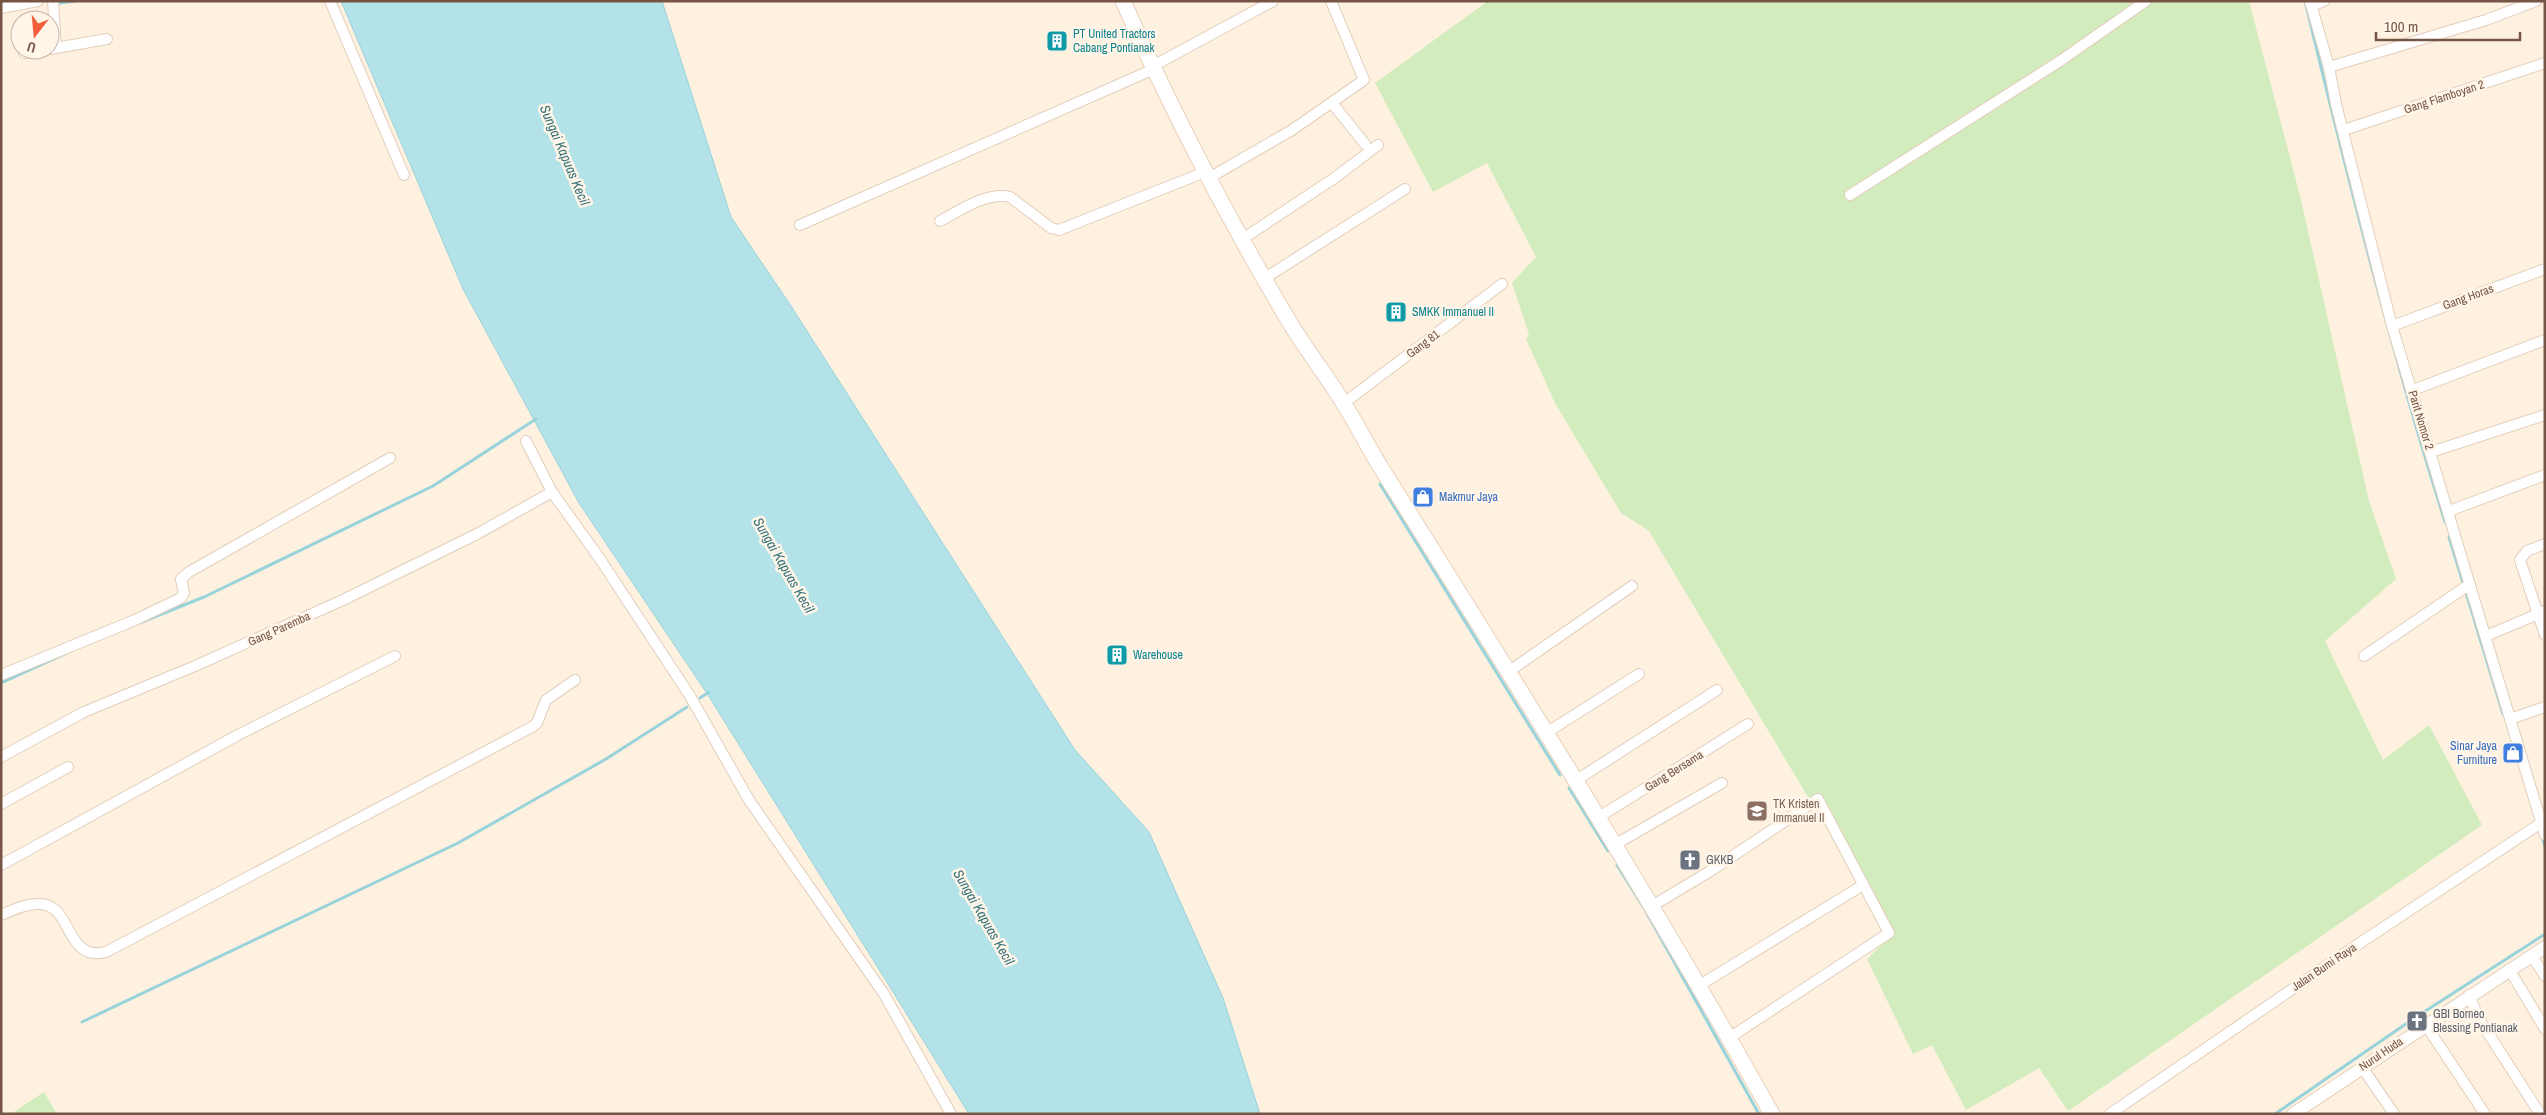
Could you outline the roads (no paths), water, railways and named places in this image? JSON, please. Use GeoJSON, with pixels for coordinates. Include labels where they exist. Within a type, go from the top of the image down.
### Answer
{"type":"FeatureCollection","features":[{"type":"Feature","properties":{"kind":"main road"},"geometry":{"type":"LineString","coordinates":[[1123,1],[1181,129],[1241,240],[1292,326],[1344,403],[1384,473],[1616,844],[1700,985],[1772,1114]]}},
{"type":"Feature","properties":{"kind":"street"},"geometry":{"type":"LineString","coordinates":[[1,8],[38,1]]}},
{"type":"Feature","properties":{"kind":"street"},"geometry":{"type":"LineString","coordinates":[[330,1],[404,175]]}},
{"type":"Feature","properties":{"kind":"street"},"geometry":{"type":"LineString","coordinates":[[800,225],[1153,68],[1274,1]]}},
{"type":"Feature","properties":{"kind":"street"},"geometry":{"type":"LineString","coordinates":[[940,221],[972,205],[1005,196],[1010,197],[1051,228],[1059,230],[1207,175],[1332,103],[1364,80],[1331,1]]}},
{"type":"Feature","properties":{"kind":"street"},"geometry":{"type":"LineString","coordinates":[[1850,194],[2060,61],[2146,1]]}},
{"type":"Feature","properties":{"kind":"street"},"geometry":{"type":"LineString","coordinates":[[2311,3],[2324,1]]}},
{"type":"Feature","properties":{"kind":"street"},"geometry":{"type":"LineString","coordinates":[[2329,67],[2486,20],[2536,1]]}},
{"type":"Feature","properties":{"kind":"street","name":"Parit Nomor 2"},"geometry":{"type":"LineString","coordinates":[[2311,3],[2329,67],[2336,104],[2392,326],[2413,390],[2545,835]]}},
{"type":"Feature","properties":{"kind":"street"},"geometry":{"type":"LineString","coordinates":[[60,47],[107,39]]}},
{"type":"Feature","properties":{"kind":"street","name":"Gang Flamboyan 2"},"geometry":{"type":"LineString","coordinates":[[2344,130],[2545,63]]}},
{"type":"Feature","properties":{"kind":"street"},"geometry":{"type":"LineString","coordinates":[[1332,103],[1364,144]]}},
{"type":"Feature","properties":{"kind":"street"},"geometry":{"type":"LineString","coordinates":[[1241,240],[1336,177],[1378,145]]}},
{"type":"Feature","properties":{"kind":"street"},"geometry":{"type":"LineString","coordinates":[[1264,278],[1405,189]]}},
{"type":"Feature","properties":{"kind":"street","name":"Gang Horas"},"geometry":{"type":"LineString","coordinates":[[2392,326],[2545,269]]}},
{"type":"Feature","properties":{"kind":"street","name":"Gang 81"},"geometry":{"type":"LineString","coordinates":[[1344,403],[1502,284]]}},
{"type":"Feature","properties":{"kind":"street"},"geometry":{"type":"LineString","coordinates":[[2413,390],[2545,340]]}},
{"type":"Feature","properties":{"kind":"street"},"geometry":{"type":"LineString","coordinates":[[2431,452],[2545,415]]}},
{"type":"Feature","properties":{"kind":"street"},"geometry":{"type":"LineString","coordinates":[[526,441],[552,492],[600,559],[690,696],[749,800],[884,994],[951,1114]]}},
{"type":"Feature","properties":{"kind":"street"},"geometry":{"type":"LineString","coordinates":[[1,675],[135,620],[181,598],[184,592],[181,579],[189,572],[390,458]]}},
{"type":"Feature","properties":{"kind":"street"},"geometry":{"type":"LineString","coordinates":[[2449,511],[2545,475]]}},
{"type":"Feature","properties":{"kind":"street","name":"Gang Paremba"},"geometry":{"type":"LineString","coordinates":[[1,757],[84,712],[195,666],[343,600],[477,534],[552,492]]}},
{"type":"Feature","properties":{"kind":"street"},"geometry":{"type":"LineString","coordinates":[[2545,544],[2527,551],[2520,560],[2541,613],[2545,635]]}},
{"type":"Feature","properties":{"kind":"street"},"geometry":{"type":"LineString","coordinates":[[2364,656],[2470,584]]}},
{"type":"Feature","properties":{"kind":"street"},"geometry":{"type":"LineString","coordinates":[[1508,672],[1632,586]]}},
{"type":"Feature","properties":{"kind":"street"},"geometry":{"type":"LineString","coordinates":[[2486,636],[2541,613]]}},
{"type":"Feature","properties":{"kind":"street"},"geometry":{"type":"LineString","coordinates":[[1,865],[229,740],[395,656]]}},
{"type":"Feature","properties":{"kind":"street"},"geometry":{"type":"LineString","coordinates":[[1546,733],[1639,674]]}},
{"type":"Feature","properties":{"kind":"street"},"geometry":{"type":"LineString","coordinates":[[1,915],[18,908],[40,903],[52,907],[64,920],[74,939],[87,952],[94,955],[106,952],[532,727],[538,721],[546,700],[575,680]]}},
{"type":"Feature","properties":{"kind":"street"},"geometry":{"type":"LineString","coordinates":[[1575,781],[1717,690]]}},
{"type":"Feature","properties":{"kind":"street"},"geometry":{"type":"LineString","coordinates":[[2510,718],[2545,707]]}},
{"type":"Feature","properties":{"kind":"street","name":"Gang Bersama"},"geometry":{"type":"LineString","coordinates":[[1599,817],[1748,724]]}},
{"type":"Feature","properties":{"kind":"street"},"geometry":{"type":"LineString","coordinates":[[1,804],[68,766]]}},
{"type":"Feature","properties":{"kind":"street"},"geometry":{"type":"LineString","coordinates":[[1616,844],[1722,783]]}},
{"type":"Feature","properties":{"kind":"street"},"geometry":{"type":"LineString","coordinates":[[1652,906],[1712,870],[1818,799],[1889,933],[1729,1038]]}},
{"type":"Feature","properties":{"kind":"street","name":"Jalan Bumi Raya"},"geometry":{"type":"LineString","coordinates":[[2110,1114],[2348,951],[2541,823]]}},
{"type":"Feature","properties":{"kind":"street"},"geometry":{"type":"LineString","coordinates":[[1700,985],[1863,885]]}},
{"type":"Feature","properties":{"kind":"street","name":"Nurul Huda"},"geometry":{"type":"LineString","coordinates":[[2293,1114],[2425,1024],[2545,947]]}},
{"type":"Feature","properties":{"kind":"street"},"geometry":{"type":"LineString","coordinates":[[2532,955],[2545,976]]}},
{"type":"Feature","properties":{"kind":"street"},"geometry":{"type":"LineString","coordinates":[[2509,969],[2545,1029]]}},
{"type":"Feature","properties":{"kind":"street"},"geometry":{"type":"LineString","coordinates":[[2469,996],[2480,1019],[2540,1114]]}},
{"type":"Feature","properties":{"kind":"street"},"geometry":{"type":"LineString","coordinates":[[2425,1024],[2485,1114]]}},
{"type":"Feature","properties":{"kind":"street"},"geometry":{"type":"LineString","coordinates":[[2362,1067],[2394,1114]]}},
{"type":"Feature","properties":{"kind":"water","name":"Sungai Kapuas Kecil"},"geometry":{"type":"Polygon","coordinates":[[[341,1],[662,1],[731,217],[791,306],[1075,750],[1149,832],[1223,998],[1260,1114],[969,1114],[708,695],[579,503],[463,289],[341,1]]]}},
{"type":"Feature","properties":{"kind":"waterway"},"geometry":{"type":"LineString","coordinates":[[60,3],[75,1]]}},
{"type":"Feature","properties":{"kind":"waterway"},"geometry":{"type":"LineString","coordinates":[[2305,1],[2370,263],[2406,393],[2445,522]]}},
{"type":"Feature","properties":{"kind":"waterway"},"geometry":{"type":"LineString","coordinates":[[142,622],[204,597],[433,486],[536,419]]}},
{"type":"Feature","properties":{"kind":"waterway"},"geometry":{"type":"LineString","coordinates":[[1380,484],[1560,775]]}},
{"type":"Feature","properties":{"kind":"waterway"},"geometry":{"type":"LineString","coordinates":[[2449,537],[2503,714]]}},
{"type":"Feature","properties":{"kind":"waterway"},"geometry":{"type":"LineString","coordinates":[[1,683],[67,653]]}},
{"type":"Feature","properties":{"kind":"waterway"},"geometry":{"type":"LineString","coordinates":[[700,698],[709,692]]}},
{"type":"Feature","properties":{"kind":"waterway"},"geometry":{"type":"LineString","coordinates":[[82,1022],[458,843],[606,759],[687,707]]}},
{"type":"Feature","properties":{"kind":"waterway"},"geometry":{"type":"LineString","coordinates":[[1569,788],[1608,851]]}},
{"type":"Feature","properties":{"kind":"waterway"},"geometry":{"type":"LineString","coordinates":[[2542,837],[2545,846]]}},
{"type":"Feature","properties":{"kind":"waterway"},"geometry":{"type":"LineString","coordinates":[[1617,865],[1644,908],[1759,1114]]}},
{"type":"Feature","properties":{"kind":"waterway"},"geometry":{"type":"LineString","coordinates":[[2275,1114],[2413,1019],[2545,934]]}},
{"type":"Feature","properties":{"kind":"place","name":"PT United Tractors Cabang Pontianak"},"geometry":{"type":"Point","coordinates":[1057,41]}},
{"type":"Feature","properties":{"kind":"place","name":"SMKK Immanuel II"},"geometry":{"type":"Point","coordinates":[1396,312]}},
{"type":"Feature","properties":{"kind":"place","name":"Makmur Jaya"},"geometry":{"type":"Point","coordinates":[1423,497]}},
{"type":"Feature","properties":{"kind":"place","name":"Warehouse"},"geometry":{"type":"Point","coordinates":[1117,655]}},
{"type":"Feature","properties":{"kind":"place","name":"Sinar Jaya Furniture"},"geometry":{"type":"Point","coordinates":[2513,753]}},
{"type":"Feature","properties":{"kind":"place","name":"TK Kristen Immanuel II"},"geometry":{"type":"Point","coordinates":[1757,811]}},
{"type":"Feature","properties":{"kind":"place","name":"GKKB"},"geometry":{"type":"Point","coordinates":[1690,860]}},
{"type":"Feature","properties":{"kind":"place","name":"GBI Borneo Blessing Pontianak"},"geometry":{"type":"Point","coordinates":[2417,1021]}}]}
